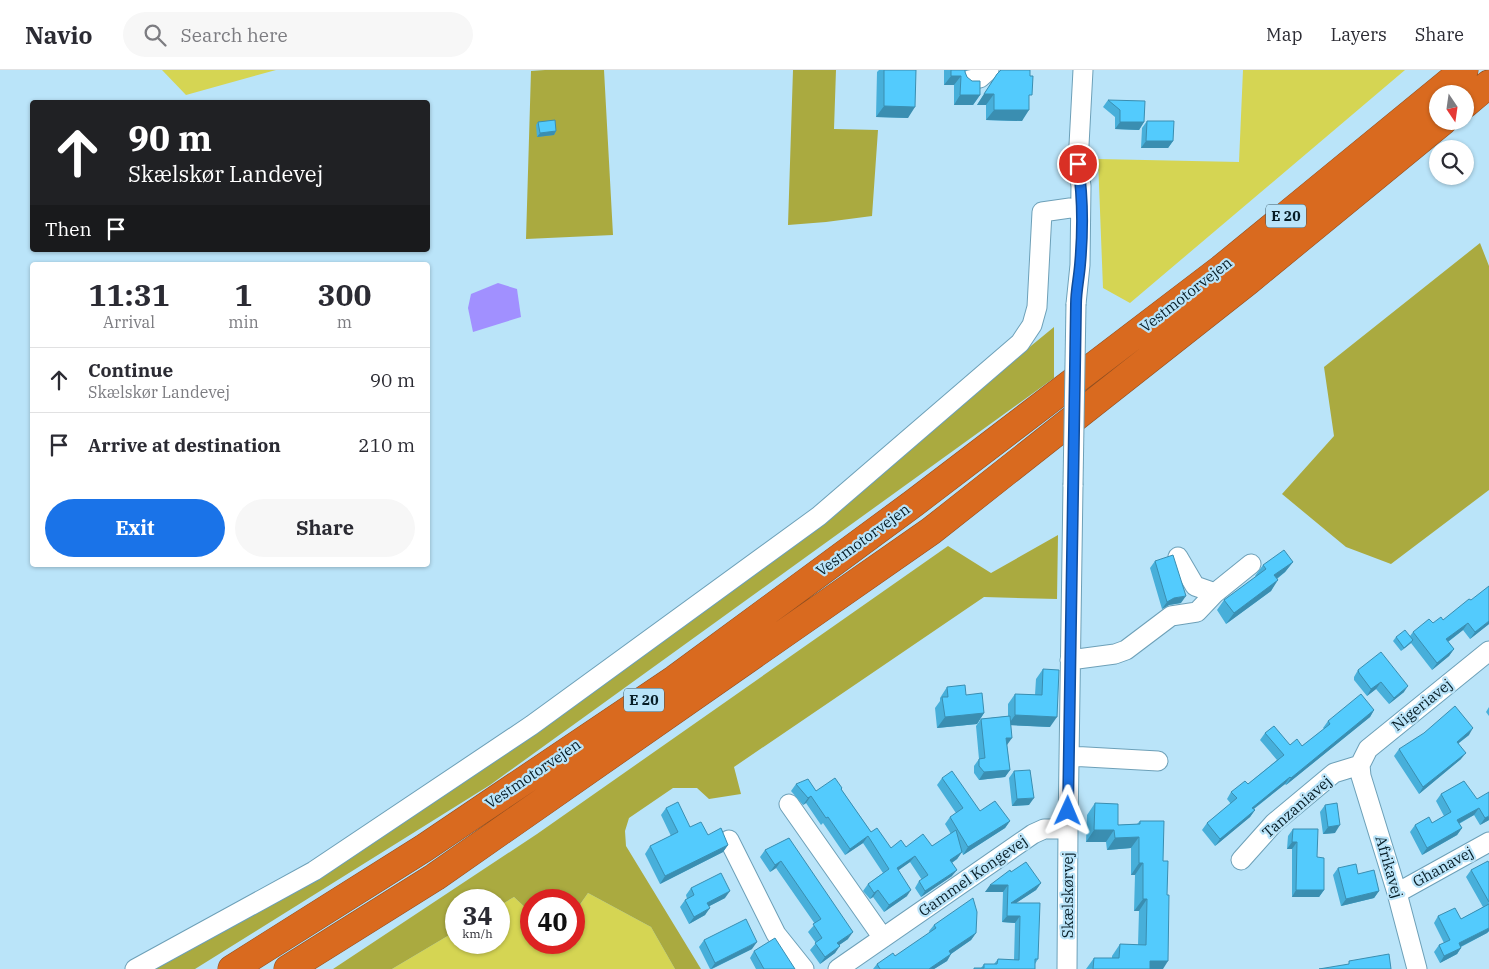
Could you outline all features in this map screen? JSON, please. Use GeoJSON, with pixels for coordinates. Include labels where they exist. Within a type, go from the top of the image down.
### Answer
{"type":"FeatureCollection","features":[{"type":"Feature","properties":{"kind":"highway"},"geometry":{"type":"LineString","coordinates":[[1180,300],[1232,245],[1440,70]]}},
{"type":"Feature","properties":{"kind":"highway","name":"Vestmotorvejen"},"geometry":{"type":"LineString","coordinates":[[232,969],[424,848],[675,679],[914,503],[1221,269],[1464,70]]}},
{"type":"Feature","properties":{"kind":"highway"},"geometry":{"type":"LineString","coordinates":[[1474,96],[1489,84]]}},
{"type":"Feature","properties":{"kind":"highway"},"geometry":{"type":"LineString","coordinates":[[1474,111],[1489,100]]}},
{"type":"Feature","properties":{"kind":"highway","name":"Vestmotorvejen"},"geometry":{"type":"LineString","coordinates":[[288,969],[436,877],[930,530],[1240,287],[1432,130]]}},
{"type":"Feature","properties":{"kind":"highway"},"geometry":{"type":"LineString","coordinates":[[1382,172],[1450,130]]}},
{"type":"Feature","properties":{"kind":"street"},"geometry":{"type":"LineString","coordinates":[[969,80],[980,78],[989,70]]}},
{"type":"Feature","properties":{"kind":"street"},"geometry":{"type":"LineString","coordinates":[[1076,298],[1080,265],[1081,186],[1078,164],[1083,70]]}},
{"type":"Feature","properties":{"kind":"street"},"geometry":{"type":"LineString","coordinates":[[1076,298],[1071,265],[1070,208],[1072,187],[1078,164]]}},
{"type":"Feature","properties":{"kind":"street"},"geometry":{"type":"LineString","coordinates":[[135,969],[314,872],[532,724],[819,516],[1020,343],[1032,325],[1037,306],[1042,212],[1070,208]]}},
{"type":"Feature","properties":{"kind":"street","name":"Skælskørvej"},"geometry":{"type":"LineString","coordinates":[[1068,969],[1070,610],[1076,298]]}},
{"type":"Feature","properties":{"kind":"street"},"geometry":{"type":"LineString","coordinates":[[1178,557],[1195,586],[1215,593]]}},
{"type":"Feature","properties":{"kind":"street"},"geometry":{"type":"LineString","coordinates":[[1070,660],[1116,654],[1126,650],[1171,616],[1196,612],[1215,593],[1252,564]]}},
{"type":"Feature","properties":{"kind":"street","name":"Nigeriavej"},"geometry":{"type":"LineString","coordinates":[[1360,764],[1368,749],[1489,651]]}},
{"type":"Feature","properties":{"kind":"street"},"geometry":{"type":"LineString","coordinates":[[1069,756],[1158,760]]}},
{"type":"Feature","properties":{"kind":"street","name":"Tanzaniavej"},"geometry":{"type":"LineString","coordinates":[[1241,860],[1274,823],[1334,774],[1360,764]]}},
{"type":"Feature","properties":{"kind":"street","name":"Afrikavej"},"geometry":{"type":"LineString","coordinates":[[1360,764],[1417,969]]}},
{"type":"Feature","properties":{"kind":"street"},"geometry":{"type":"LineString","coordinates":[[789,804],[883,938]]}},
{"type":"Feature","properties":{"kind":"street","name":"Gammel Kongevej"},"geometry":{"type":"LineString","coordinates":[[838,969],[1033,834],[1044,829],[1068,829]]}},
{"type":"Feature","properties":{"kind":"street"},"geometry":{"type":"LineString","coordinates":[[729,840],[776,934],[804,969]]}},
{"type":"Feature","properties":{"kind":"street","name":"Ghanavej"},"geometry":{"type":"LineString","coordinates":[[1397,893],[1489,842]]}},
{"type":"Feature","properties":{"kind":"shaded area"},"geometry":{"type":"Polygon","coordinates":[[[162,70],[276,70],[186,95],[162,70]]]}},
{"type":"Feature","properties":{"kind":"shaded area"},"geometry":{"type":"Polygon","coordinates":[[[604,70],[613,235],[526,239],[531,71],[604,70]]]}},
{"type":"Feature","properties":{"kind":"shaded area"},"geometry":{"type":"Polygon","coordinates":[[[793,70],[836,70],[834,129],[878,130],[872,216],[788,225],[793,70]]]}},
{"type":"Feature","properties":{"kind":"shaded area"},"geometry":{"type":"Polygon","coordinates":[[[1243,70],[1405,70],[1130,303],[1103,288],[1098,159],[1239,162],[1243,70]]]}},
{"type":"Feature","properties":{"kind":"shaded area"},"geometry":{"type":"Polygon","coordinates":[[[1480,243],[1489,266],[1489,490],[1391,564],[1346,547],[1282,494],[1334,436],[1324,367],[1480,243]]]}},
{"type":"Feature","properties":{"kind":"shaded area"},"geometry":{"type":"Polygon","coordinates":[[[498,283],[517,289],[521,317],[473,332],[468,308],[471,294],[498,283]]]}},
{"type":"Feature","properties":{"kind":"shaded area"},"geometry":{"type":"Polygon","coordinates":[[[1054,327],[1054,378],[490,785],[195,969],[147,969],[314,876],[781,552],[1054,327]]]}},
{"type":"Feature","properties":{"kind":"shaded area"},"geometry":{"type":"Polygon","coordinates":[[[1058,535],[1057,599],[984,597],[734,767],[741,794],[709,799],[697,788],[673,788],[629,818],[625,831],[626,846],[701,969],[675,969],[651,927],[588,893],[585,897],[585,889],[520,889],[520,903],[514,897],[510,899],[510,889],[454,889],[537,834],[948,546],[991,573],[1058,535]]]}},
{"type":"Feature","properties":{"kind":"shaded area"},"geometry":{"type":"Polygon","coordinates":[[[588,893],[651,927],[675,969],[392,969],[445,938],[445,954],[510,954],[510,899],[514,897],[520,903],[520,954],[585,954],[585,897],[588,893]]]}},
{"type":"Feature","properties":{"kind":"shaded area"},"geometry":{"type":"Polygon","coordinates":[[[445,895],[445,938],[392,969],[333,969],[445,895]]]}},
{"type":"Feature","properties":{"kind":"building"},"geometry":{"type":"Polygon","coordinates":[[[884,70],[916,70],[915,107],[884,106],[884,70]]]}},
{"type":"Feature","properties":{"kind":"building"},"geometry":{"type":"Polygon","coordinates":[[[951,70],[965,70],[967,77],[972,81],[980,81],[980,95],[960,95],[961,76],[951,76],[951,70]]]}},
{"type":"Feature","properties":{"kind":"building"},"geometry":{"type":"Polygon","coordinates":[[[1001,70],[1030,70],[1030,76],[1033,76],[1032,95],[1029,95],[1029,110],[994,110],[994,94],[984,94],[1001,70]]]}},
{"type":"Feature","properties":{"kind":"building"},"geometry":{"type":"Polygon","coordinates":[[[1108,100],[1145,101],[1144,122],[1120,122],[1120,110],[1108,100]]]}},
{"type":"Feature","properties":{"kind":"building"},"geometry":{"type":"Polygon","coordinates":[[[555,120],[556,131],[540,133],[538,122],[555,120]]]}},
{"type":"Feature","properties":{"kind":"building"},"geometry":{"type":"Polygon","coordinates":[[[1147,121],[1174,121],[1173,141],[1146,141],[1147,121]]]}},
{"type":"Feature","properties":{"kind":"building"},"geometry":{"type":"Polygon","coordinates":[[[1284,550],[1293,562],[1274,575],[1278,580],[1234,613],[1224,600],[1266,569],[1263,565],[1284,550]]]}},
{"type":"Feature","properties":{"kind":"building"},"geometry":{"type":"Polygon","coordinates":[[[1173,555],[1186,596],[1174,598],[1167,602],[1155,561],[1173,555]]]}},
{"type":"Feature","properties":{"kind":"building"},"geometry":{"type":"Polygon","coordinates":[[[1489,586],[1489,621],[1475,632],[1468,623],[1446,639],[1454,649],[1437,663],[1413,632],[1429,619],[1433,623],[1441,617],[1443,620],[1489,586]]]}},
{"type":"Feature","properties":{"kind":"building"},"geometry":{"type":"Polygon","coordinates":[[[1405,630],[1413,640],[1404,648],[1396,637],[1405,630]]]}},
{"type":"Feature","properties":{"kind":"building"},"geometry":{"type":"Polygon","coordinates":[[[1381,652],[1408,686],[1394,698],[1381,682],[1371,689],[1358,670],[1381,652]]]}},
{"type":"Feature","properties":{"kind":"building"},"geometry":{"type":"Polygon","coordinates":[[[1043,669],[1059,670],[1057,717],[1015,715],[1015,694],[1042,695],[1043,669]]]}},
{"type":"Feature","properties":{"kind":"building"},"geometry":{"type":"Polygon","coordinates":[[[965,685],[966,695],[982,693],[984,713],[945,717],[942,697],[948,697],[947,687],[965,685]]]}},
{"type":"Feature","properties":{"kind":"building"},"geometry":{"type":"Polygon","coordinates":[[[1361,694],[1374,710],[1252,808],[1255,810],[1220,839],[1207,823],[1237,798],[1231,792],[1245,781],[1248,784],[1284,755],[1265,733],[1274,726],[1290,745],[1297,739],[1302,746],[1330,724],[1328,721],[1361,694]]]}},
{"type":"Feature","properties":{"kind":"building"},"geometry":{"type":"Polygon","coordinates":[[[1455,706],[1473,728],[1457,742],[1466,753],[1423,787],[1399,749],[1424,733],[1455,706]]]}},
{"type":"Feature","properties":{"kind":"building"},"geometry":{"type":"Polygon","coordinates":[[[1010,716],[1012,738],[1006,738],[1010,770],[984,772],[979,766],[979,759],[985,758],[981,719],[1010,716]]]}},
{"type":"Feature","properties":{"kind":"building"},"geometry":{"type":"Polygon","coordinates":[[[1030,770],[1034,798],[1017,799],[1014,771],[1030,770]]]}},
{"type":"Feature","properties":{"kind":"building"},"geometry":{"type":"Polygon","coordinates":[[[952,771],[980,811],[995,801],[1010,821],[968,847],[950,817],[963,808],[942,778],[952,771]]]}},
{"type":"Feature","properties":{"kind":"building"},"geometry":{"type":"Polygon","coordinates":[[[835,778],[871,832],[877,828],[891,848],[901,840],[906,847],[923,834],[932,846],[956,830],[962,852],[950,860],[957,870],[925,891],[919,881],[928,875],[915,856],[897,868],[911,890],[889,905],[878,890],[874,893],[868,884],[889,869],[868,836],[850,849],[811,796],[808,798],[796,784],[808,779],[816,791],[835,778]]]}},
{"type":"Feature","properties":{"kind":"building"},"geometry":{"type":"Polygon","coordinates":[[[1464,781],[1477,799],[1489,792],[1489,816],[1485,818],[1479,808],[1457,820],[1462,828],[1427,848],[1415,825],[1429,817],[1432,823],[1451,812],[1441,794],[1464,781]]]}},
{"type":"Feature","properties":{"kind":"building"},"geometry":{"type":"Polygon","coordinates":[[[678,802],[690,827],[701,822],[708,835],[721,828],[728,845],[665,876],[650,846],[678,832],[666,808],[678,802]]]}},
{"type":"Feature","properties":{"kind":"building"},"geometry":{"type":"Polygon","coordinates":[[[1095,803],[1118,804],[1118,825],[1140,824],[1140,821],[1164,821],[1163,861],[1168,861],[1167,895],[1169,895],[1168,961],[1150,961],[1150,969],[1093,969],[1094,958],[1119,958],[1120,944],[1146,945],[1147,899],[1143,899],[1143,863],[1139,863],[1139,837],[1115,838],[1114,830],[1094,830],[1095,803]]]}},
{"type":"Feature","properties":{"kind":"building"},"geometry":{"type":"Polygon","coordinates":[[[1337,803],[1340,825],[1328,827],[1325,805],[1337,803]]]}},
{"type":"Feature","properties":{"kind":"building"},"geometry":{"type":"Polygon","coordinates":[[[1293,829],[1318,829],[1317,857],[1324,858],[1324,890],[1296,890],[1297,842],[1292,842],[1293,829]]]}},
{"type":"Feature","properties":{"kind":"building"},"geometry":{"type":"Polygon","coordinates":[[[789,838],[853,932],[837,943],[840,946],[825,957],[815,943],[822,938],[813,924],[821,919],[781,861],[775,865],[765,850],[789,838]]]}},
{"type":"Feature","properties":{"kind":"building"},"geometry":{"type":"Polygon","coordinates":[[[1488,861],[1489,863],[1489,902],[1471,870],[1488,861]]]}},
{"type":"Feature","properties":{"kind":"building"},"geometry":{"type":"Polygon","coordinates":[[[1026,862],[1041,883],[1011,903],[1040,903],[1038,959],[1035,959],[1035,969],[974,969],[984,968],[984,964],[997,964],[998,959],[1019,960],[1020,916],[1007,916],[1008,885],[990,885],[1010,870],[1011,872],[1026,862]]]}},
{"type":"Feature","properties":{"kind":"building"},"geometry":{"type":"Polygon","coordinates":[[[1356,864],[1358,874],[1374,870],[1379,891],[1346,899],[1338,868],[1356,864]]]}},
{"type":"Feature","properties":{"kind":"building"},"geometry":{"type":"Polygon","coordinates":[[[721,873],[730,891],[707,903],[710,908],[694,917],[685,900],[694,895],[691,888],[721,873]]]}},
{"type":"Feature","properties":{"kind":"building"},"geometry":{"type":"Polygon","coordinates":[[[973,898],[977,912],[976,933],[949,951],[951,954],[929,969],[880,969],[877,964],[893,953],[895,956],[936,928],[934,925],[973,898]]]}},
{"type":"Feature","properties":{"kind":"building"},"geometry":{"type":"Polygon","coordinates":[[[1489,904],[1489,928],[1459,943],[1461,948],[1444,956],[1439,945],[1450,940],[1438,916],[1455,908],[1461,919],[1489,904]]]}},
{"type":"Feature","properties":{"kind":"building"},"geometry":{"type":"Polygon","coordinates":[[[746,919],[757,942],[715,963],[704,940],[746,919]]]}},
{"type":"Feature","properties":{"kind":"building"},"geometry":{"type":"Polygon","coordinates":[[[775,938],[795,969],[764,969],[754,951],[775,938]]]}},
{"type":"Feature","properties":{"kind":"building"},"geometry":{"type":"Polygon","coordinates":[[[1389,954],[1391,969],[1319,969],[1349,964],[1349,961],[1389,954]]]}},
{"type":"Feature","properties":{"kind":"route"},"geometry":{"type":"LineString","coordinates":[[1068,811],[1076,292],[1080,265],[1081,232],[1081,186],[1078,164]]}}]}
